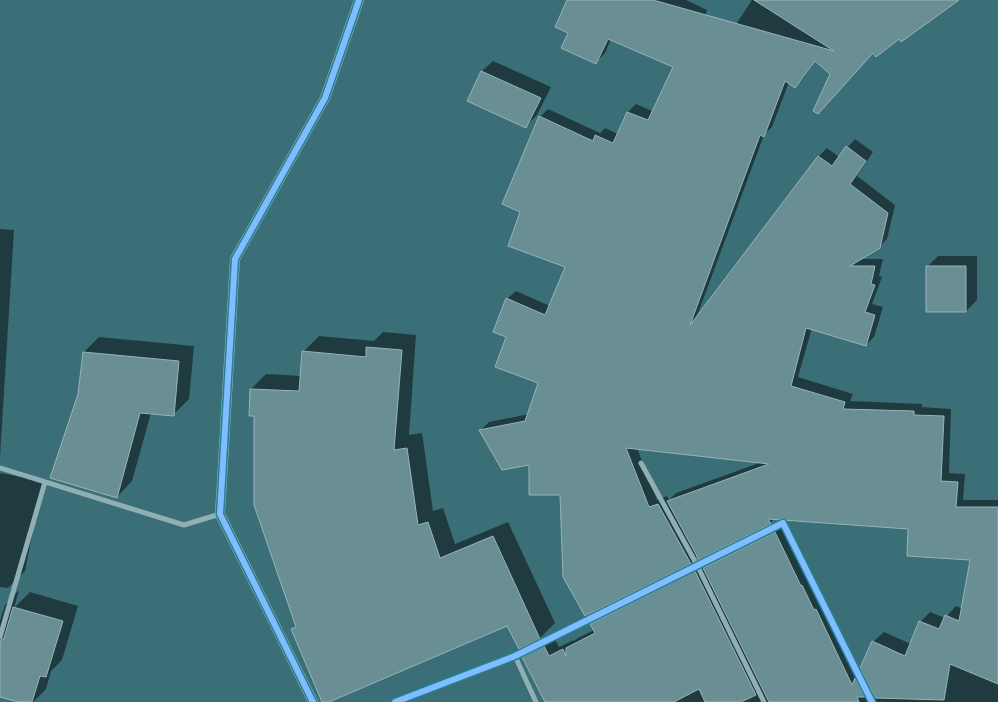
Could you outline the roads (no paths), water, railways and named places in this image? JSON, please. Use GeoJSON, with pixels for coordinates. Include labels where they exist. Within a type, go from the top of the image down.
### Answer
{"type":"FeatureCollection","features":[{"type":"Feature","properties":{"kind":"street"},"geometry":{"type":"LineString","coordinates":[[313,702],[220,514],[235,259],[325,98],[359,0]]}},
{"type":"Feature","properties":{"kind":"street"},"geometry":{"type":"LineString","coordinates":[[641,463],[697,565],[764,702]]}},
{"type":"Feature","properties":{"kind":"street"},"geometry":{"type":"LineString","coordinates":[[0,468],[184,525],[220,514]]}},
{"type":"Feature","properties":{"kind":"street"},"geometry":{"type":"LineString","coordinates":[[0,638],[44,482]]}},
{"type":"Feature","properties":{"kind":"street"},"geometry":{"type":"LineString","coordinates":[[395,702],[514,656],[783,523],[872,702]]}},
{"type":"Feature","properties":{"kind":"street"},"geometry":{"type":"LineString","coordinates":[[514,656],[536,702]]}}]}
